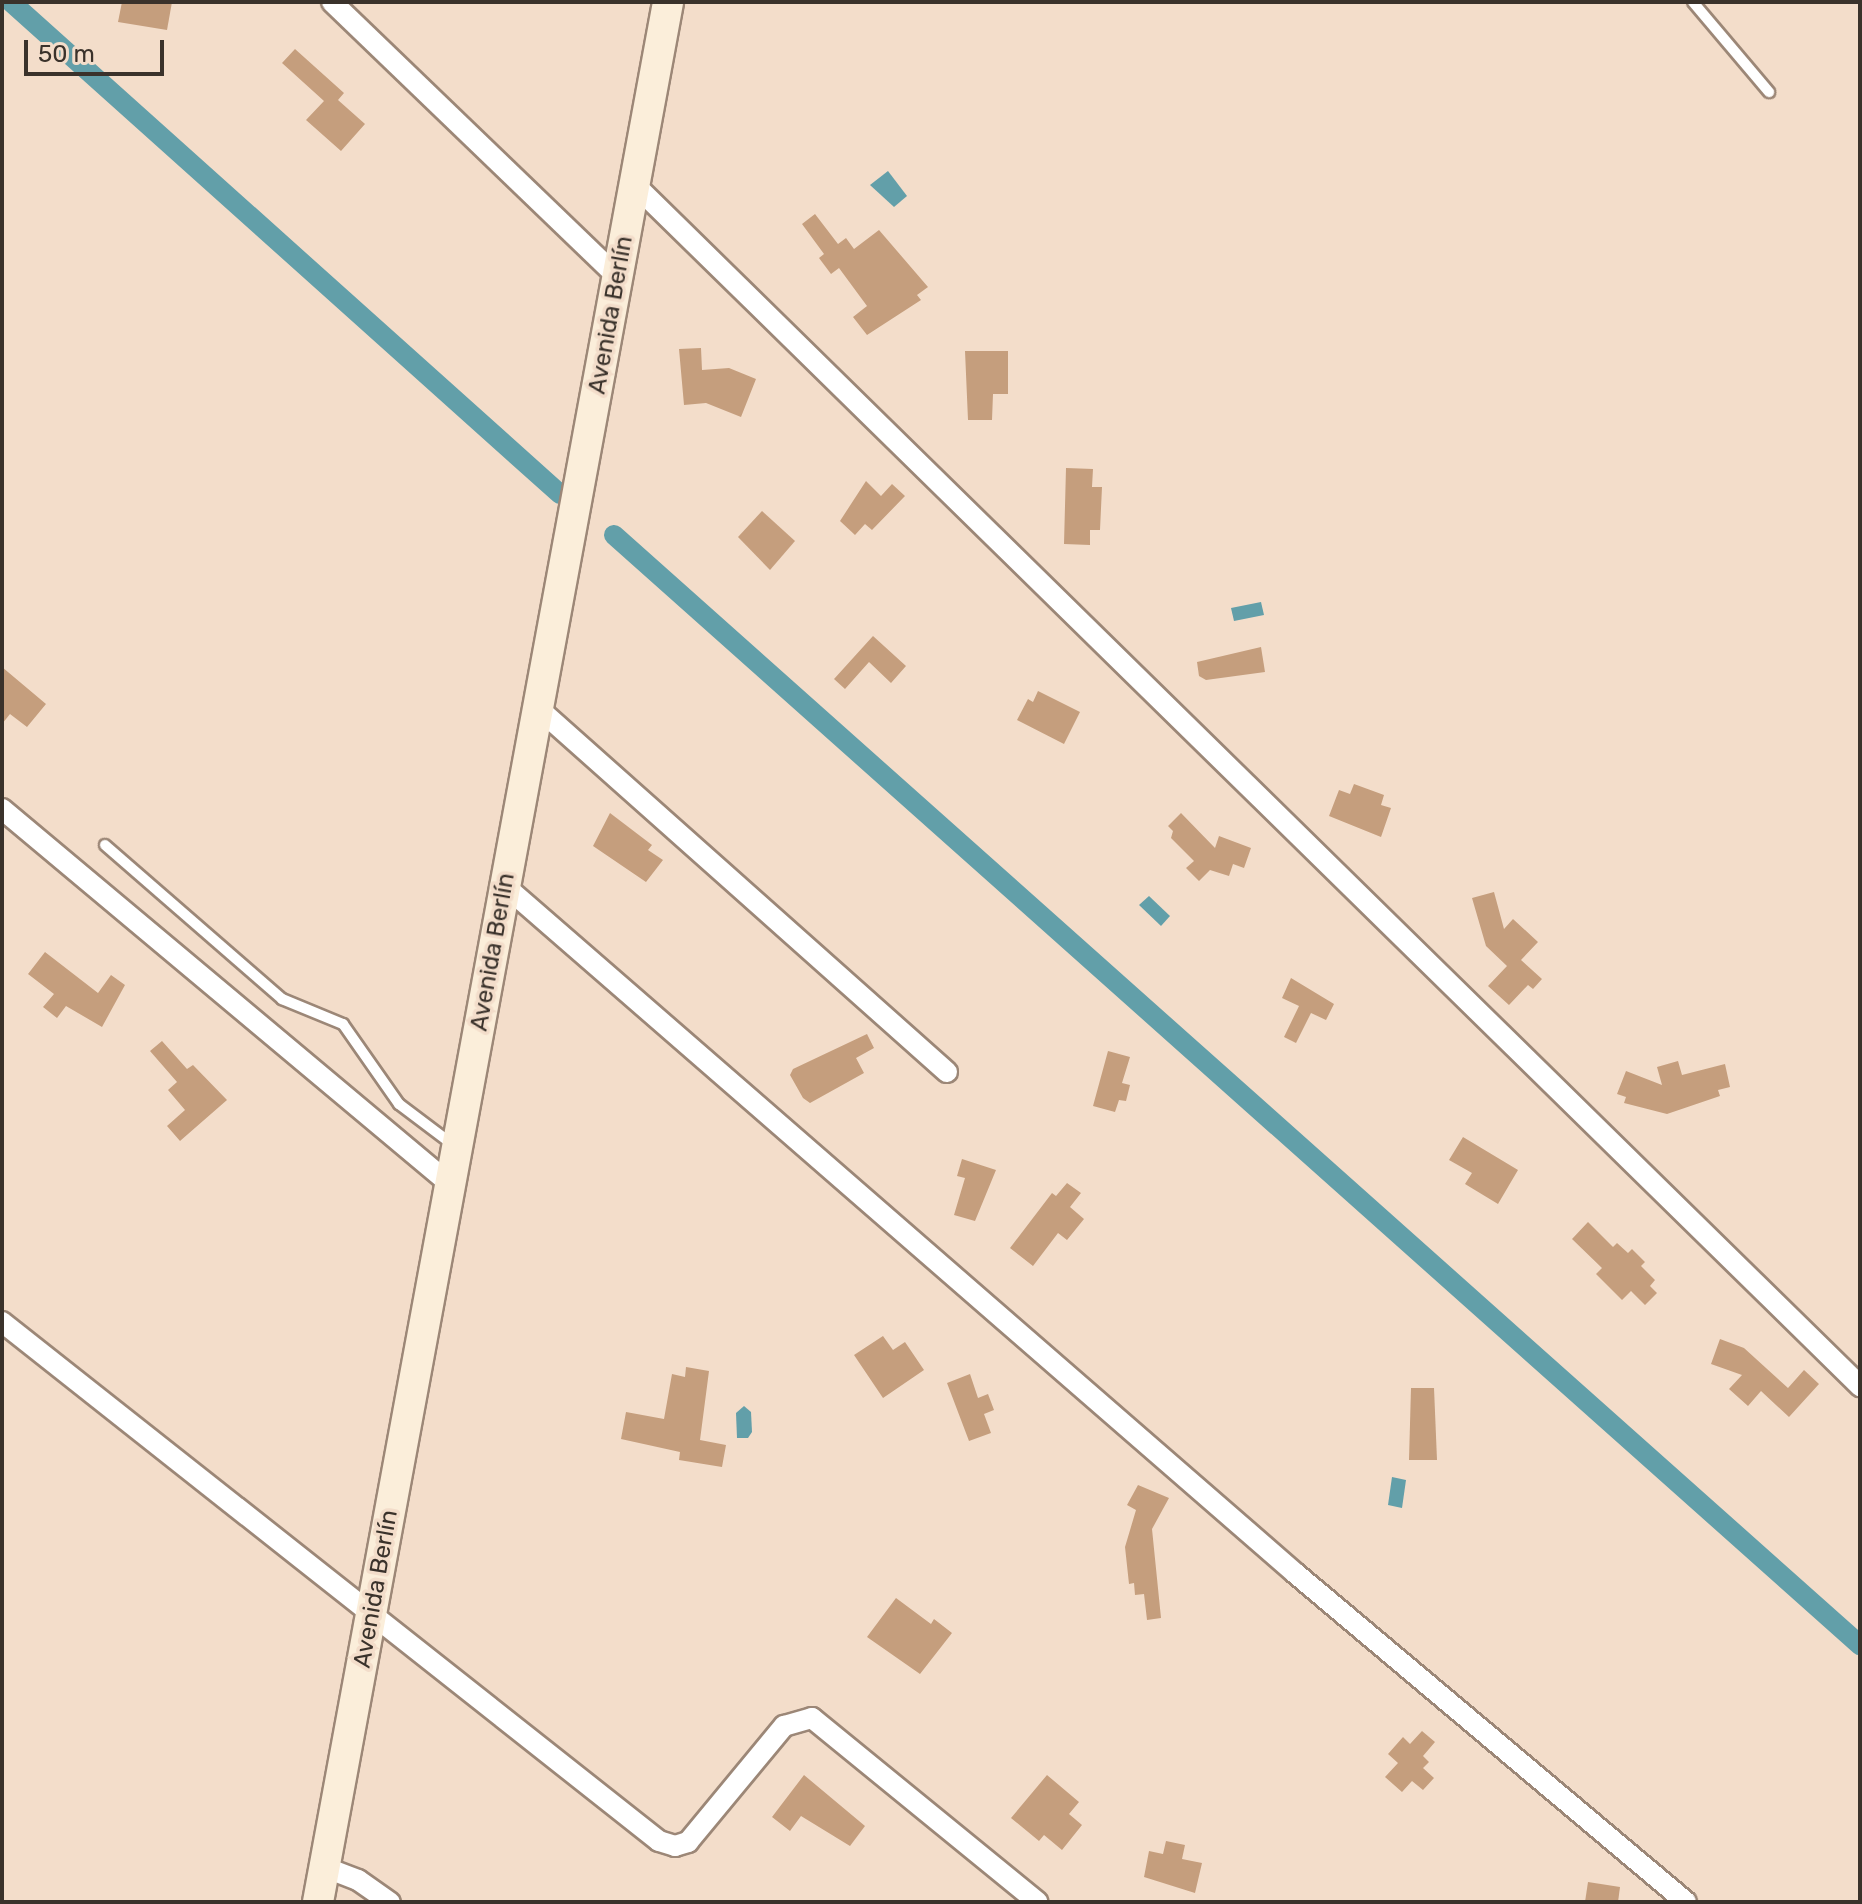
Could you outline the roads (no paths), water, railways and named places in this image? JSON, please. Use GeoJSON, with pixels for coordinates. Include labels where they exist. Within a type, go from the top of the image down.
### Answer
{"type":"FeatureCollection","features":[{"type":"Feature","properties":{"kind":"street"},"geometry":{"type":"LineString","coordinates":[[332,2],[618,277]]}},
{"type":"Feature","properties":{"kind":"street","name":"Avenida Berlín"},"geometry":{"type":"LineString","coordinates":[[318,1902],[668,2]]}},
{"type":"Feature","properties":{"kind":"street"},"geometry":{"type":"LineString","coordinates":[[635,185],[1860,1386]]}},
{"type":"Feature","properties":{"kind":"street"},"geometry":{"type":"LineString","coordinates":[[539,709],[947,1072]]}},
{"type":"Feature","properties":{"kind":"street"},"geometry":{"type":"LineString","coordinates":[[2,809],[451,1185]]}},
{"type":"Feature","properties":{"kind":"street"},"geometry":{"type":"LineString","coordinates":[[505,886],[1295,1573],[1686,1902]]}},
{"type":"Feature","properties":{"kind":"street"},"geometry":{"type":"LineString","coordinates":[[2,1322],[667,1845],[682,1845],[693,1837],[784,1726],[812,1718],[1038,1902]]}},
{"type":"Feature","properties":{"kind":"street"},"geometry":{"type":"LineString","coordinates":[[324,1867],[358,1880],[390,1902]]}},
{"type":"Feature","properties":{"kind":"lane"},"geometry":{"type":"LineString","coordinates":[[1693,2],[1769,92]]}},
{"type":"Feature","properties":{"kind":"lane"},"geometry":{"type":"LineString","coordinates":[[105,845],[282,999],[343,1024],[399,1104],[457,1147]]}},
{"type":"Feature","properties":{"kind":"water"},"geometry":{"type":"Polygon","coordinates":[[[888,171],[907,196],[894,207],[870,185],[888,171]]]}},
{"type":"Feature","properties":{"kind":"water"},"geometry":{"type":"Polygon","coordinates":[[[1261,602],[1264,615],[1234,621],[1231,608],[1261,602]]]}},
{"type":"Feature","properties":{"kind":"water"},"geometry":{"type":"Polygon","coordinates":[[[1149,896],[1170,916],[1161,926],[1139,905],[1149,896]]]}},
{"type":"Feature","properties":{"kind":"water"},"geometry":{"type":"Polygon","coordinates":[[[744,1406],[751,1412],[752,1432],[748,1438],[737,1438],[736,1413],[744,1406]]]}},
{"type":"Feature","properties":{"kind":"water"},"geometry":{"type":"Polygon","coordinates":[[[1392,1477],[1406,1480],[1402,1508],[1388,1505],[1392,1477]]]}},
{"type":"Feature","properties":{"kind":"waterway"},"geometry":{"type":"LineString","coordinates":[[11,2],[560,494]]}},
{"type":"Feature","properties":{"kind":"waterway"},"geometry":{"type":"LineString","coordinates":[[614,535],[1860,1645]]}}]}
